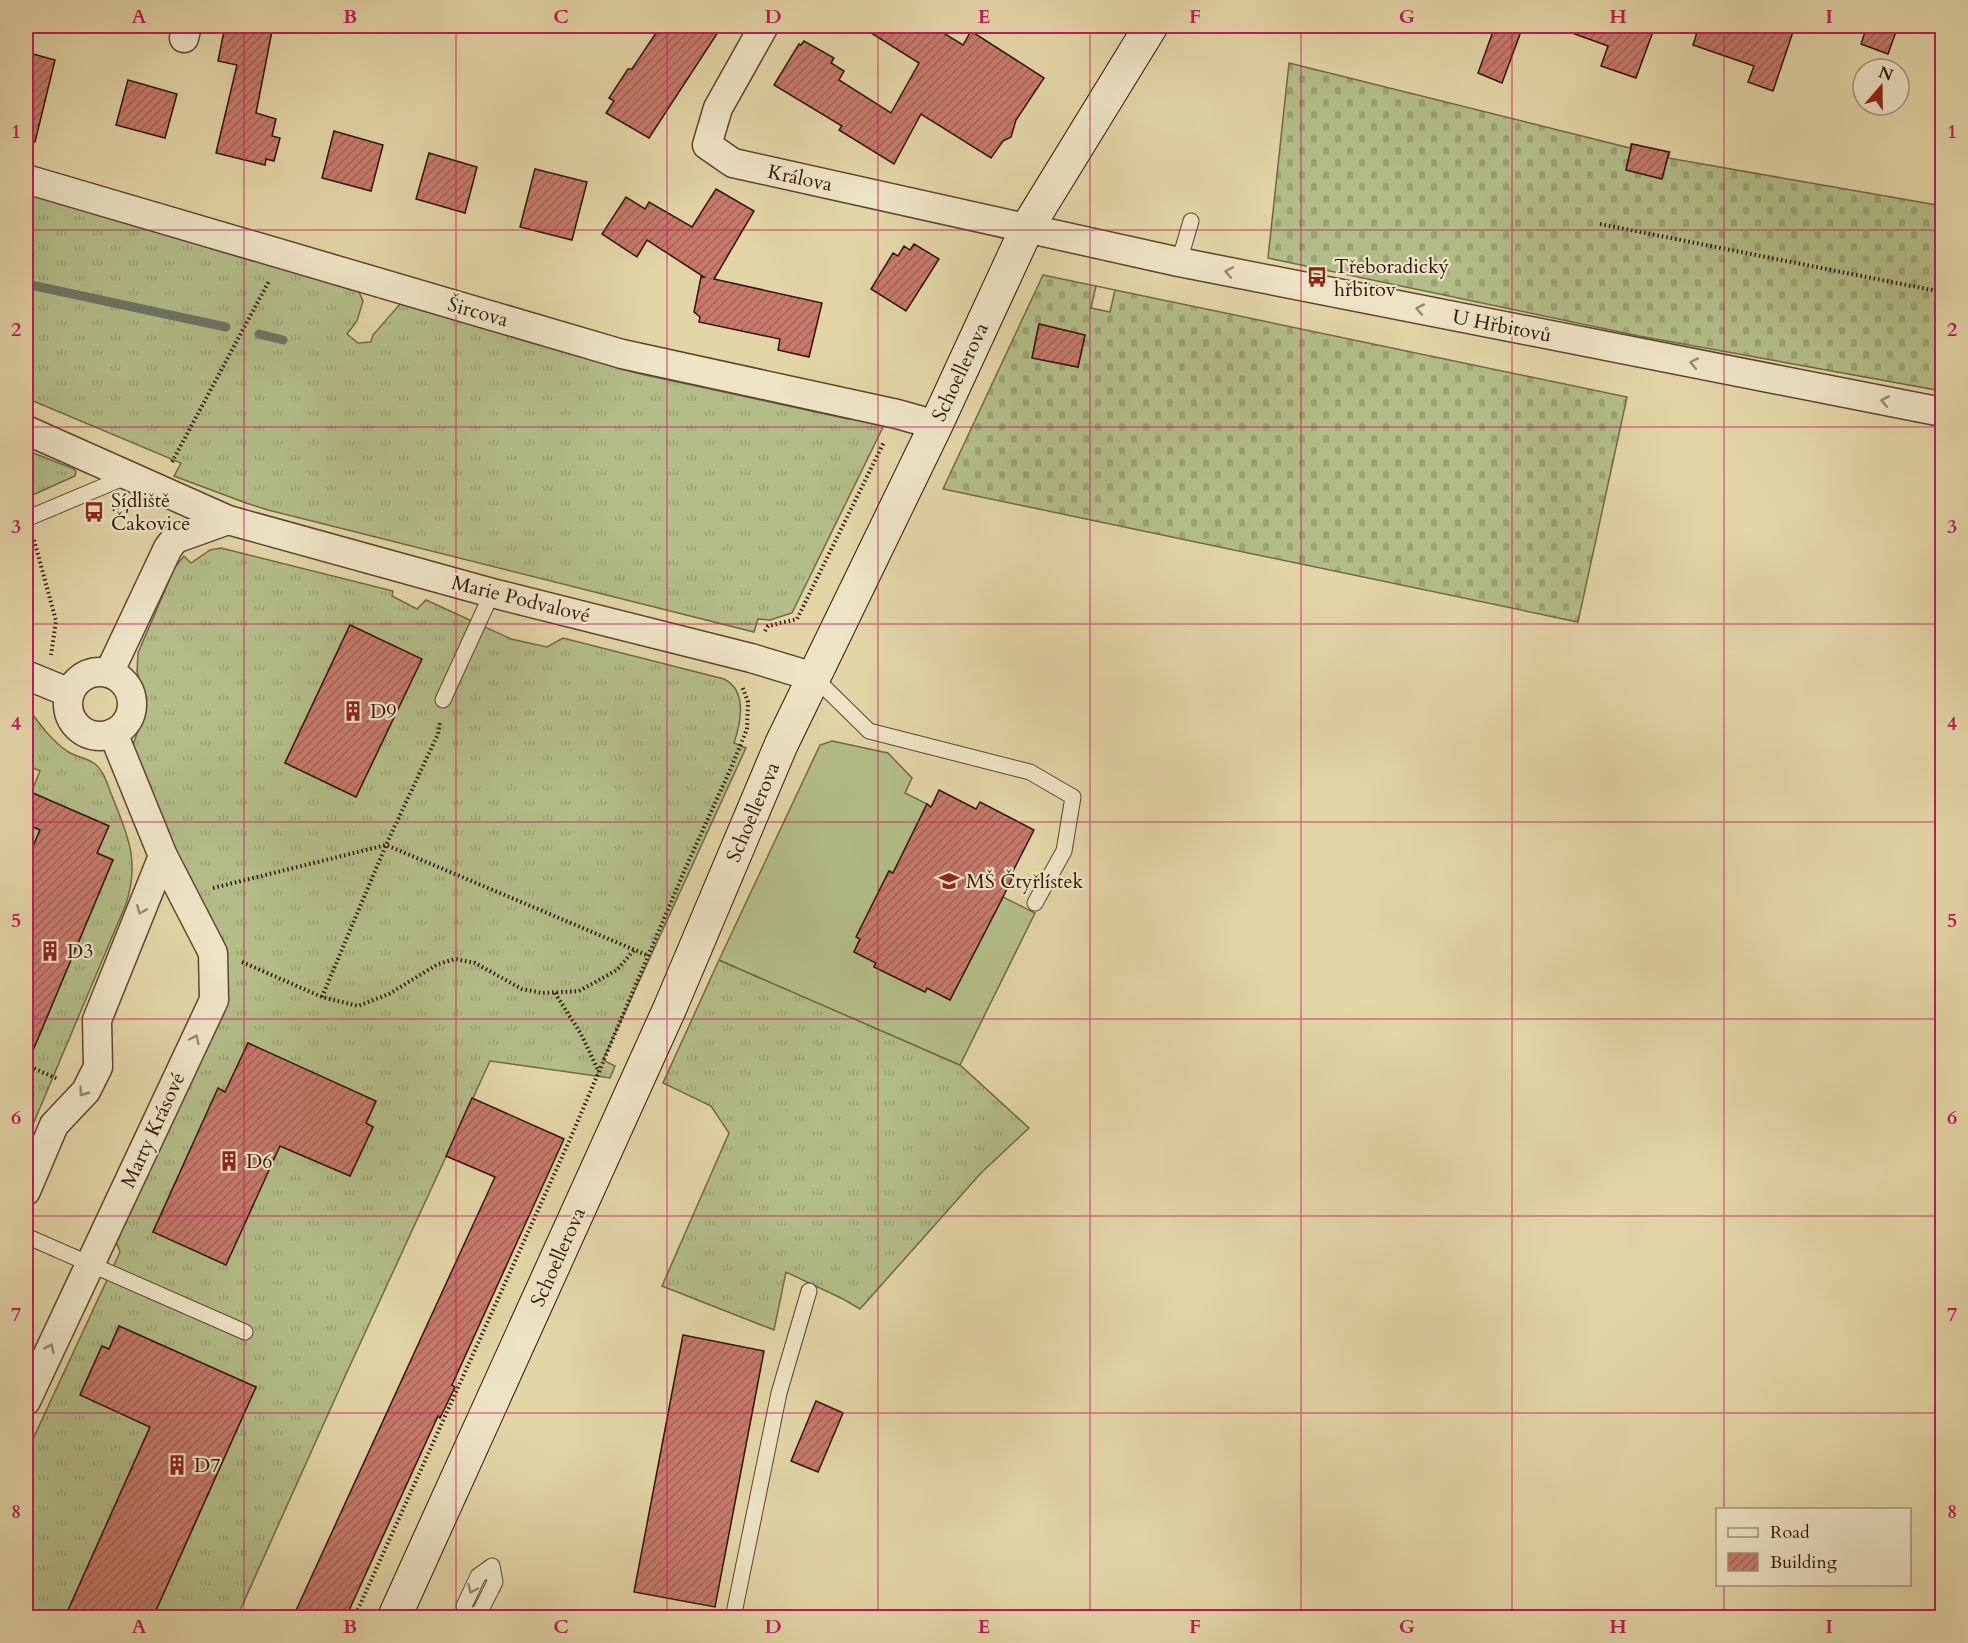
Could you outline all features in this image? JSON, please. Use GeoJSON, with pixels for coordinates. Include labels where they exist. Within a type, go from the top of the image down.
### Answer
{"type":"FeatureCollection","features":[{"type":"Feature","properties":{"kind":"street","name":"Králova"},"geometry":{"type":"LineString","coordinates":[[764,26],[718,108],[707,145],[733,163],[1028,228]]}},
{"type":"Feature","properties":{"kind":"street","name":"Schoellerova"},"geometry":{"type":"LineString","coordinates":[[402,1615],[666,1019],[781,745],[936,425],[1028,228],[1151,26]]}},
{"type":"Feature","properties":{"kind":"street","name":"Šircova"},"geometry":{"type":"LineString","coordinates":[[26,179],[622,354],[897,414],[936,425]]}},
{"type":"Feature","properties":{"kind":"street","name":"U Hřbitovů"},"geometry":{"type":"LineString","coordinates":[[1028,228],[1179,262],[1942,412]]}},
{"type":"Feature","properties":{"kind":"street","name":"Marie Podvalové"},"geometry":{"type":"LineString","coordinates":[[26,430],[228,520],[492,593],[751,658],[814,677]]}},
{"type":"Feature","properties":{"kind":"street"},"geometry":{"type":"LineString","coordinates":[[109,673],[168,548],[175,539],[228,520]]}},
{"type":"Feature","properties":{"kind":"street"},"geometry":{"type":"LineString","coordinates":[[97,672],[109,673],[118,677],[130,692],[132,701],[128,720],[113,733],[102,736],[92,735],[82,730],[70,714],[68,703],[70,693],[85,675],[97,672]]}},
{"type":"Feature","properties":{"kind":"street"},"geometry":{"type":"LineString","coordinates":[[33,678],[70,693]]}},
{"type":"Feature","properties":{"kind":"street","name":"Marty Krásové"},"geometry":{"type":"LineString","coordinates":[[26,1401],[214,1000],[213,953],[163,856],[113,733]]}},
{"type":"Feature","properties":{"kind":"street"},"geometry":{"type":"LineString","coordinates":[[26,1191],[54,1125],[86,1091],[98,1067],[97,1020],[163,856]]}},
{"type":"Feature","properties":{"kind":"lane"},"geometry":{"type":"LineString","coordinates":[[1179,262],[1191,221]]}},
{"type":"Feature","properties":{"kind":"lane"},"geometry":{"type":"LineString","coordinates":[[26,519],[128,476]]}},
{"type":"Feature","properties":{"kind":"lane"},"geometry":{"type":"LineString","coordinates":[[443,699],[492,593]]}},
{"type":"Feature","properties":{"kind":"lane"},"geometry":{"type":"LineString","coordinates":[[814,677],[869,731],[1030,772],[1073,797],[1064,851],[1035,903]]}},
{"type":"Feature","properties":{"kind":"lane"},"geometry":{"type":"LineString","coordinates":[[26,1236],[245,1332]]}},
{"type":"Feature","properties":{"kind":"lane"},"geometry":{"type":"LineString","coordinates":[[733,1617],[779,1393],[809,1291]]}},
{"type":"Feature","properties":{"kind":"path"},"geometry":{"type":"LineString","coordinates":[[1600,224],[1942,292]]}},
{"type":"Feature","properties":{"kind":"path"},"geometry":{"type":"LineString","coordinates":[[155,487],[171,465],[284,255]]}},
{"type":"Feature","properties":{"kind":"path"},"geometry":{"type":"LineString","coordinates":[[354,1617],[600,1073],[747,729],[748,702],[740,678],[768,626],[797,619],[897,414]]}},
{"type":"Feature","properties":{"kind":"path"},"geometry":{"type":"LineString","coordinates":[[33,678],[50,658],[56,621],[34,539]]}},
{"type":"Feature","properties":{"kind":"path"},"geometry":{"type":"LineString","coordinates":[[322,997],[386,845],[438,734],[443,699]]}},
{"type":"Feature","properties":{"kind":"path"},"geometry":{"type":"LineString","coordinates":[[183,896],[386,845],[649,956]]}},
{"type":"Feature","properties":{"kind":"path"},"geometry":{"type":"LineString","coordinates":[[213,953],[245,963],[322,997],[358,1006],[389,994],[438,964],[455,959],[475,963],[522,989],[555,993],[579,991],[617,970],[635,950]]}},
{"type":"Feature","properties":{"kind":"path"},"geometry":{"type":"LineString","coordinates":[[555,993],[581,1034],[600,1073]]}},
{"type":"Feature","properties":{"kind":"green space"},"geometry":{"type":"Polygon","coordinates":[[[1289,63],[1630,148],[1632,144],[1626,170],[1662,178],[1669,152],[1651,148],[1670,152],[1668,158],[1942,206],[1942,391],[1639,336],[1268,258],[1289,63]]]}},
{"type":"Feature","properties":{"kind":"green space"},"geometry":{"type":"Polygon","coordinates":[[[26,191],[359,292],[363,301],[357,321],[347,334],[358,343],[371,342],[373,335],[400,304],[636,373],[848,419],[886,421],[792,613],[770,620],[758,619],[754,632],[268,510],[174,476],[181,463],[26,398],[26,191]]]}},
{"type":"Feature","properties":{"kind":"green space"},"geometry":{"type":"Polygon","coordinates":[[[1043,275],[1096,286],[1091,308],[1110,312],[1115,290],[1627,397],[1578,622],[943,489],[1043,275]],[[1039,324],[1032,358],[1078,367],[1085,335],[1039,324]]]}},
{"type":"Feature","properties":{"kind":"green space"},"geometry":{"type":"Polygon","coordinates":[[[26,450],[74,469],[75,476],[26,498],[26,450]]]}},
{"type":"Feature","properties":{"kind":"green space"},"geometry":{"type":"Polygon","coordinates":[[[221,548],[393,591],[392,596],[417,609],[426,600],[511,639],[547,647],[563,638],[724,679],[732,684],[740,699],[739,726],[734,743],[746,748],[603,1060],[615,1066],[610,1078],[490,1061],[237,1617],[153,1617],[256,1387],[119,1326],[109,1349],[102,1346],[80,1395],[150,1427],[65,1617],[26,1618],[26,1454],[120,1252],[114,1236],[218,997],[133,745],[145,710],[145,700],[137,672],[138,653],[175,567],[184,556],[191,563],[210,550],[221,548]],[[350,625],[285,763],[356,797],[421,659],[350,625]],[[248,1043],[225,1092],[218,1089],[153,1232],[280,1146],[350,1176],[373,1127],[366,1123],[376,1101],[248,1043]]]}},
{"type":"Feature","properties":{"kind":"green space"},"geometry":{"type":"Polygon","coordinates":[[[26,705],[57,743],[70,753],[92,762],[101,771],[127,836],[132,875],[126,904],[26,1141],[26,1039],[36,1043],[113,860],[97,853],[108,826],[31,793],[40,771],[26,765],[26,705]]]}},
{"type":"Feature","properties":{"kind":"green space"},"geometry":{"type":"Polygon","coordinates":[[[832,741],[888,753],[912,778],[905,793],[927,804],[893,873],[889,871],[857,936],[860,939],[854,952],[876,963],[874,967],[925,992],[927,988],[950,1000],[1003,897],[1035,913],[960,1065],[719,960],[820,745],[832,741]]]}},
{"type":"Feature","properties":{"kind":"green space"},"geometry":{"type":"Polygon","coordinates":[[[26,824],[40,830],[26,863],[26,824]]]}},
{"type":"Feature","properties":{"kind":"green space"},"geometry":{"type":"Polygon","coordinates":[[[719,960],[960,1065],[1029,1128],[981,1173],[860,1309],[786,1272],[774,1330],[662,1286],[729,1133],[711,1106],[663,1083],[719,960]]]}},
{"type":"Feature","properties":{"kind":"building"},"geometry":{"type":"Polygon","coordinates":[[[225,26],[273,26],[256,113],[276,119],[272,136],[280,138],[274,161],[266,159],[265,165],[216,153],[237,65],[218,61],[225,26]]]}},
{"type":"Feature","properties":{"kind":"building"},"geometry":{"type":"Polygon","coordinates":[[[670,26],[722,26],[649,138],[606,113],[614,101],[609,98],[628,69],[632,69],[658,30],[664,33],[670,26]]]}},
{"type":"Feature","properties":{"kind":"building"},"geometry":{"type":"Polygon","coordinates":[[[860,26],[932,26],[963,45],[971,31],[1044,78],[1016,120],[1011,137],[1003,141],[991,158],[921,114],[894,164],[839,130],[842,126],[774,85],[799,44],[801,45],[804,41],[834,58],[831,63],[844,71],[839,80],[891,113],[919,63],[860,26]]]}},
{"type":"Feature","properties":{"kind":"building"},"geometry":{"type":"Polygon","coordinates":[[[1495,26],[1523,26],[1502,83],[1478,73],[1495,26]]]}},
{"type":"Feature","properties":{"kind":"building"},"geometry":{"type":"Polygon","coordinates":[[[1562,26],[1655,26],[1636,78],[1601,66],[1608,46],[1561,29],[1562,26]]]}},
{"type":"Feature","properties":{"kind":"building"},"geometry":{"type":"Polygon","coordinates":[[[1699,26],[1795,26],[1773,91],[1748,82],[1754,66],[1693,45],[1699,26]]]}},
{"type":"Feature","properties":{"kind":"building"},"geometry":{"type":"Polygon","coordinates":[[[1867,26],[1898,26],[1888,54],[1861,44],[1867,26]]]}},
{"type":"Feature","properties":{"kind":"building"},"geometry":{"type":"Polygon","coordinates":[[[26,52],[55,60],[35,142],[26,141],[26,52]]]}},
{"type":"Feature","properties":{"kind":"building"},"geometry":{"type":"Polygon","coordinates":[[[128,80],[177,94],[165,138],[116,125],[128,80]]]}},
{"type":"Feature","properties":{"kind":"building"},"geometry":{"type":"Polygon","coordinates":[[[334,131],[383,145],[371,191],[322,178],[334,131]]]}},
{"type":"Feature","properties":{"kind":"building"},"geometry":{"type":"Polygon","coordinates":[[[1632,144],[1669,152],[1662,179],[1626,170],[1632,144]]]}},
{"type":"Feature","properties":{"kind":"building"},"geometry":{"type":"Polygon","coordinates":[[[429,153],[477,167],[465,213],[416,199],[429,153]]]}},
{"type":"Feature","properties":{"kind":"building"},"geometry":{"type":"Polygon","coordinates":[[[535,169],[587,182],[572,240],[520,227],[535,169]]]}},
{"type":"Feature","properties":{"kind":"building"},"geometry":{"type":"Polygon","coordinates":[[[716,189],[754,211],[714,279],[822,303],[809,357],[778,350],[780,339],[699,322],[700,317],[694,312],[701,277],[704,277],[647,240],[637,257],[602,234],[626,197],[645,209],[649,202],[692,227],[716,189]]]}},
{"type":"Feature","properties":{"kind":"building"},"geometry":{"type":"Polygon","coordinates":[[[914,244],[939,259],[906,311],[871,289],[893,253],[898,256],[904,246],[910,250],[914,244]]]}},
{"type":"Feature","properties":{"kind":"building"},"geometry":{"type":"Polygon","coordinates":[[[1039,324],[1085,335],[1078,367],[1032,358],[1039,324]]]}},
{"type":"Feature","properties":{"kind":"building","name":"D9"},"geometry":{"type":"Polygon","coordinates":[[[350,625],[422,659],[356,797],[285,763],[350,625]]]}},
{"type":"Feature","properties":{"kind":"building","name":"D3"},"geometry":{"type":"Polygon","coordinates":[[[26,790],[109,826],[97,853],[113,860],[26,1067],[26,863],[40,830],[26,824],[26,790]]]}},
{"type":"Feature","properties":{"kind":"building"},"geometry":{"type":"Polygon","coordinates":[[[939,790],[976,809],[980,802],[1034,830],[1012,873],[1014,875],[950,1000],[927,988],[925,992],[874,967],[876,963],[854,952],[860,939],[856,937],[889,871],[893,873],[927,804],[931,807],[939,790]]]}},
{"type":"Feature","properties":{"kind":"building","name":"D6"},"geometry":{"type":"Polygon","coordinates":[[[248,1043],[376,1101],[366,1123],[373,1127],[350,1176],[280,1146],[226,1265],[153,1232],[218,1088],[225,1092],[248,1043]]]}},
{"type":"Feature","properties":{"kind":"building"},"geometry":{"type":"Polygon","coordinates":[[[472,1098],[564,1139],[452,1385],[455,1387],[440,1418],[438,1416],[346,1617],[293,1617],[495,1177],[446,1156],[472,1098]]]}},
{"type":"Feature","properties":{"kind":"building","name":"D7"},"geometry":{"type":"Polygon","coordinates":[[[119,1326],[256,1387],[153,1617],[65,1617],[150,1427],[80,1395],[102,1346],[109,1349],[119,1326]]]}},
{"type":"Feature","properties":{"kind":"building"},"geometry":{"type":"Polygon","coordinates":[[[683,1335],[764,1351],[715,1607],[634,1592],[683,1335]]]}},
{"type":"Feature","properties":{"kind":"building"},"geometry":{"type":"Polygon","coordinates":[[[816,1401],[843,1413],[818,1472],[791,1461],[816,1401]]]}},
{"type":"Feature","properties":{"kind":"waterway"},"geometry":{"type":"LineString","coordinates":[[26,284],[226,327]]}},
{"type":"Feature","properties":{"kind":"waterway"},"geometry":{"type":"LineString","coordinates":[[259,334],[283,340]]}},
{"type":"Feature","properties":{"kind":"place","name":"Třeboradický hřbitov"},"geometry":{"type":"Point","coordinates":[1317,277]}},
{"type":"Feature","properties":{"kind":"place","name":"Sídliště Čakovice"},"geometry":{"type":"Point","coordinates":[94,512]}},
{"type":"Feature","properties":{"kind":"place","name":"D9"},"geometry":{"type":"Point","coordinates":[353,711]}},
{"type":"Feature","properties":{"kind":"place","name":"MŠ Čtyřlístek"},"geometry":{"type":"Point","coordinates":[949,881]}},
{"type":"Feature","properties":{"kind":"place","name":"D3"},"geometry":{"type":"Point","coordinates":[50,951]}},
{"type":"Feature","properties":{"kind":"place","name":"D6"},"geometry":{"type":"Point","coordinates":[229,1161]}},
{"type":"Feature","properties":{"kind":"place","name":"D7"},"geometry":{"type":"Point","coordinates":[177,1465]}}]}
